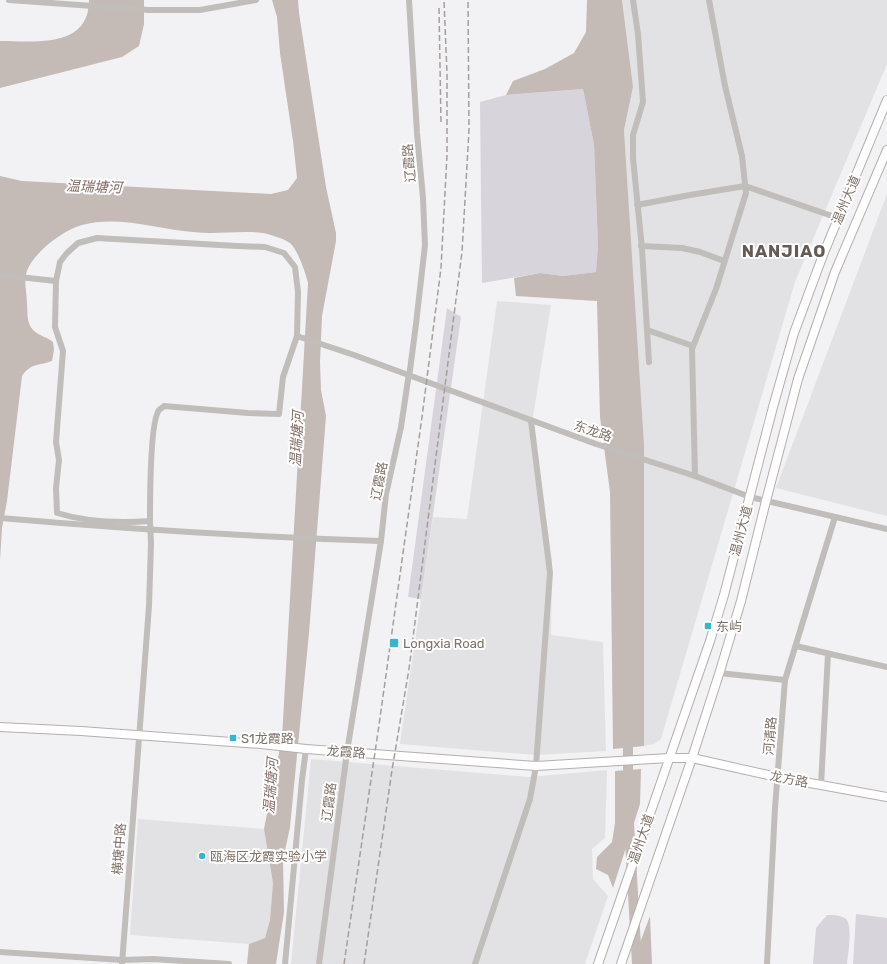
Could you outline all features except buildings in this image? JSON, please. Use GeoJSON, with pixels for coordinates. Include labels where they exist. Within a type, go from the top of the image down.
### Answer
{"type":"FeatureCollection","features":[{"type":"Feature","properties":{"kind":"main road","name":"温州大道"},"geometry":{"type":"LineString","coordinates":[[598,964],[722,601],[794,333],[823,255],[887,100]]}},
{"type":"Feature","properties":{"kind":"main road","name":"温州大道"},"geometry":{"type":"LineString","coordinates":[[621,964],[692,758],[719,673],[741,600],[798,379],[835,272],[887,150]]}},
{"type":"Feature","properties":{"kind":"main road","name":"龙霞路"},"geometry":{"type":"LineString","coordinates":[[0,727],[81,730],[536,766],[641,759],[692,758]]}},
{"type":"Feature","properties":{"kind":"main road","name":"龙方路"},"geometry":{"type":"LineString","coordinates":[[692,758],[777,778],[887,797]]}},
{"type":"Feature","properties":{"kind":"street"},"geometry":{"type":"LineString","coordinates":[[9,0],[148,10],[200,10],[256,0]]}},
{"type":"Feature","properties":{"kind":"street","name":"辽霞路"},"geometry":{"type":"LineString","coordinates":[[319,964],[347,752],[381,541],[386,494],[401,427],[410,370],[425,245],[409,0]]}},
{"type":"Feature","properties":{"kind":"street"},"geometry":{"type":"LineString","coordinates":[[633,0],[638,34],[643,102],[633,135],[633,158],[649,362]]}},
{"type":"Feature","properties":{"kind":"street"},"geometry":{"type":"LineString","coordinates":[[695,476],[692,349],[716,289],[746,193],[742,156],[725,86],[709,0]]}},
{"type":"Feature","properties":{"kind":"street"},"geometry":{"type":"LineString","coordinates":[[637,205],[745,186],[838,218]]}},
{"type":"Feature","properties":{"kind":"street"},"geometry":{"type":"LineString","coordinates":[[150,521],[126,523],[71,518],[57,513],[56,488],[59,460],[56,442],[63,351],[55,327],[56,281],[60,262],[67,252],[78,243],[98,238],[265,247],[284,253],[295,266],[298,292],[298,337]]}},
{"type":"Feature","properties":{"kind":"street"},"geometry":{"type":"LineString","coordinates":[[641,246],[682,248],[700,252],[724,261]]}},
{"type":"Feature","properties":{"kind":"street"},"geometry":{"type":"LineString","coordinates":[[0,275],[56,281]]}},
{"type":"Feature","properties":{"kind":"street"},"geometry":{"type":"LineString","coordinates":[[647,330],[694,346]]}},
{"type":"Feature","properties":{"kind":"street","name":"东龙路"},"geometry":{"type":"LineString","coordinates":[[298,337],[603,447],[695,476],[750,497],[887,529]]}},
{"type":"Feature","properties":{"kind":"street","name":"横塘中路"},"geometry":{"type":"LineString","coordinates":[[122,962],[149,606],[151,544],[150,496],[154,432],[158,411],[164,406],[279,414],[283,377],[298,337]]}},
{"type":"Feature","properties":{"kind":"street"},"geometry":{"type":"LineString","coordinates":[[475,964],[530,799],[536,766],[550,573],[531,421]]}},
{"type":"Feature","properties":{"kind":"street","name":"河清路"},"geometry":{"type":"LineString","coordinates":[[766,964],[777,778],[785,680],[835,517]]}},
{"type":"Feature","properties":{"kind":"street"},"geometry":{"type":"LineString","coordinates":[[0,518],[150,530],[322,540],[381,541]]}},
{"type":"Feature","properties":{"kind":"street"},"geometry":{"type":"LineString","coordinates":[[796,646],[887,668]]}},
{"type":"Feature","properties":{"kind":"street"},"geometry":{"type":"LineString","coordinates":[[821,785],[828,654]]}},
{"type":"Feature","properties":{"kind":"street"},"geometry":{"type":"LineString","coordinates":[[719,673],[785,680]]}},
{"type":"Feature","properties":{"kind":"street"},"geometry":{"type":"LineString","coordinates":[[285,964],[306,749]]}},
{"type":"Feature","properties":{"kind":"street"},"geometry":{"type":"LineString","coordinates":[[0,952],[122,962],[153,959],[229,964]]}},
{"type":"Feature","properties":{"kind":"shaded area"},"geometry":{"type":"Polygon","coordinates":[[[622,0],[887,0],[887,64],[795,282],[661,739],[654,744],[644,746],[644,444],[624,130],[633,87],[622,0]]]}},
{"type":"Feature","properties":{"kind":"shaded area"},"geometry":{"type":"Polygon","coordinates":[[[583,89],[594,145],[598,246],[596,272],[563,276],[540,273],[482,283],[480,102],[506,95],[583,89]]]}},
{"type":"Feature","properties":{"kind":"shaded area"},"geometry":{"type":"Polygon","coordinates":[[[887,194],[887,516],[776,488],[887,194]]]}},
{"type":"Feature","properties":{"kind":"shaded area"},"geometry":{"type":"Polygon","coordinates":[[[497,301],[551,305],[532,423],[552,560],[551,635],[603,642],[606,751],[536,755],[400,744],[433,517],[467,519],[497,301]]]}},
{"type":"Feature","properties":{"kind":"shaded area"},"geometry":{"type":"Polygon","coordinates":[[[447,308],[461,317],[421,599],[408,597],[447,308]]]}},
{"type":"Feature","properties":{"kind":"shaded area"},"geometry":{"type":"Polygon","coordinates":[[[311,759],[529,777],[607,770],[605,838],[592,849],[593,879],[608,896],[585,964],[291,964],[311,759]]]}},
{"type":"Feature","properties":{"kind":"shaded area","name":"瓯海区龙霞实验小学"},"geometry":{"type":"Polygon","coordinates":[[[138,819],[264,829],[273,883],[270,920],[265,938],[249,944],[130,935],[138,819]]]}},
{"type":"Feature","properties":{"kind":"shaded area"},"geometry":{"type":"Polygon","coordinates":[[[856,914],[887,918],[887,964],[853,964],[856,914]]]}},
{"type":"Feature","properties":{"kind":"shaded area"},"geometry":{"type":"Polygon","coordinates":[[[827,915],[842,917],[846,919],[848,923],[850,940],[847,964],[813,964],[816,928],[827,915]]]}},
{"type":"Feature","properties":{"kind":"water"},"geometry":{"type":"Polygon","coordinates":[[[89,0],[144,0],[144,24],[139,46],[122,57],[0,88],[0,41],[44,41],[70,35],[80,27],[87,16],[89,0]]]}},
{"type":"Feature","properties":{"kind":"water","name":"温瑞塘河"},"geometry":{"type":"Polygon","coordinates":[[[272,0],[298,0],[326,187],[336,233],[336,241],[322,316],[320,362],[321,390],[326,416],[309,633],[290,827],[283,860],[284,912],[276,964],[247,964],[249,944],[265,938],[270,920],[273,883],[264,829],[282,738],[308,283],[294,247],[286,240],[263,233],[202,233],[123,222],[96,222],[82,225],[66,232],[57,237],[41,251],[29,266],[25,277],[28,317],[29,324],[33,330],[53,342],[54,350],[52,361],[32,367],[22,376],[7,501],[2,528],[0,560],[0,176],[22,181],[271,194],[288,190],[297,178],[280,53],[277,17],[272,0]]]}},
{"type":"Feature","properties":{"kind":"water"},"geometry":{"type":"Polygon","coordinates":[[[587,0],[622,0],[633,87],[624,130],[644,444],[644,746],[613,749],[610,492],[600,417],[597,301],[516,296],[514,278],[540,273],[563,276],[596,272],[598,246],[594,145],[583,89],[506,95],[513,81],[545,69],[574,53],[586,32],[587,0]]]}},
{"type":"Feature","properties":{"kind":"water"},"geometry":{"type":"Polygon","coordinates":[[[641,769],[640,804],[613,888],[608,875],[596,869],[597,857],[612,842],[615,823],[615,771],[641,769]]]}},
{"type":"Feature","properties":{"kind":"water"},"geometry":{"type":"Polygon","coordinates":[[[650,916],[652,964],[632,964],[650,916]]]}},
{"type":"Feature","properties":{"kind":"waterway"},"geometry":{"type":"LineString","coordinates":[[628,735],[628,783]]}},
{"type":"Feature","properties":{"kind":"waterway"},"geometry":{"type":"LineString","coordinates":[[629,823],[637,964]]}},
{"type":"Feature","properties":{"kind":"railway"},"geometry":{"type":"LineString","coordinates":[[344,964],[422,417],[441,268],[447,155],[447,74],[444,0]]}},
{"type":"Feature","properties":{"kind":"railway"},"geometry":{"type":"LineString","coordinates":[[364,964],[392,770],[409,669],[462,252],[469,130],[468,0]]}},
{"type":"Feature","properties":{"kind":"railway"},"geometry":{"type":"LineString","coordinates":[[439,8],[441,124]]}},
{"type":"Feature","properties":{"kind":"place","name":"东屿"},"geometry":{"type":"Point","coordinates":[708,626]}},
{"type":"Feature","properties":{"kind":"place","name":"Longxia Road"},"geometry":{"type":"Point","coordinates":[394,643]}},
{"type":"Feature","properties":{"kind":"place","name":"S1龙霞路"},"geometry":{"type":"Point","coordinates":[233,738]}},
{"type":"Feature","properties":{"kind":"place","name":"瓯海区龙霞实验小学"},"geometry":{"type":"Point","coordinates":[202,856]}},
{"type":"Feature","properties":{"kind":"district","name":"NANJIAO"},"geometry":{"type":"Point","coordinates":[784,251]}}]}
